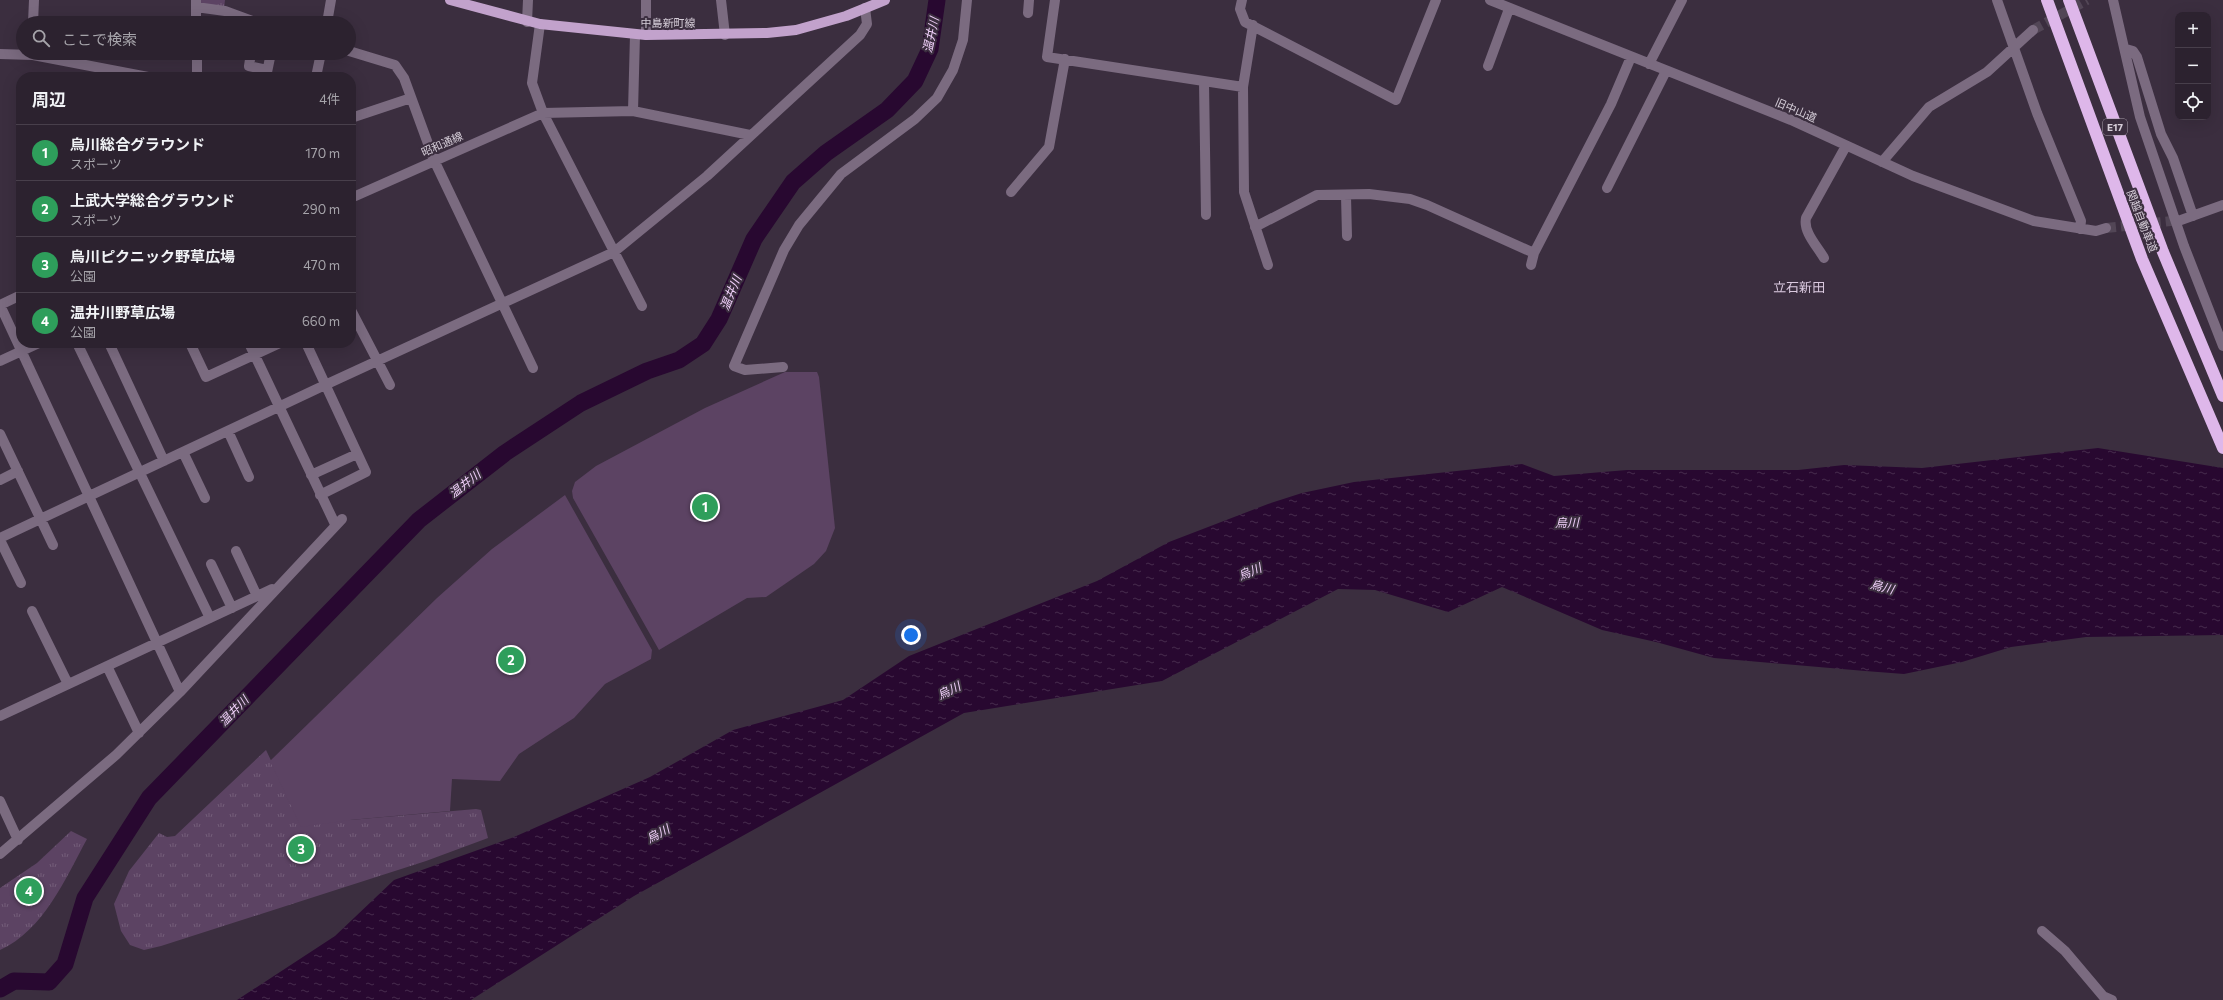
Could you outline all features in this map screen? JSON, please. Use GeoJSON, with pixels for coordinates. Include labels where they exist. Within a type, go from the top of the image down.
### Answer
{"type":"FeatureCollection","features":[{"type":"Feature","properties":{"kind":"highway"},"geometry":{"type":"LineString","coordinates":[[2040,0],[2094,132]]}},
{"type":"Feature","properties":{"kind":"highway","name":"関越自動車道"},"geometry":{"type":"LineString","coordinates":[[2047,0],[2094,132],[2142,258],[2223,448]]}},
{"type":"Feature","properties":{"kind":"highway","name":"関越自動車道"},"geometry":{"type":"LineString","coordinates":[[2069,0],[2163,252],[2223,396]]}},
{"type":"Feature","properties":{"kind":"main road","name":"中島新町線"},"geometry":{"type":"LineString","coordinates":[[450,0],[527,22],[635,35],[725,35],[796,30],[826,22],[885,0]]}},
{"type":"Feature","properties":{"kind":"street"},"geometry":{"type":"LineString","coordinates":[[33,16],[34,0]]}},
{"type":"Feature","properties":{"kind":"street"},"geometry":{"type":"LineString","coordinates":[[328,16],[331,0]]}},
{"type":"Feature","properties":{"kind":"street"},"geometry":{"type":"LineString","coordinates":[[527,22],[528,0]]}},
{"type":"Feature","properties":{"kind":"street"},"geometry":{"type":"LineString","coordinates":[[646,0],[646,35]]}},
{"type":"Feature","properties":{"kind":"street"},"geometry":{"type":"LineString","coordinates":[[721,0],[725,35]]}},
{"type":"Feature","properties":{"kind":"street"},"geometry":{"type":"LineString","coordinates":[[783,367],[745,370],[734,366],[784,250],[799,225],[841,174],[915,119],[937,98],[953,70],[963,40],[967,0]]}},
{"type":"Feature","properties":{"kind":"street"},"geometry":{"type":"LineString","coordinates":[[1028,13],[1029,0]]}},
{"type":"Feature","properties":{"kind":"street"},"geometry":{"type":"LineString","coordinates":[[1055,0],[1047,57],[1243,87]]}},
{"type":"Feature","properties":{"kind":"street"},"geometry":{"type":"LineString","coordinates":[[1242,0],[1242,17],[1245,22],[1396,100],[1436,0]]}},
{"type":"Feature","properties":{"kind":"street","name":"旧中山道"},"geometry":{"type":"LineString","coordinates":[[1490,0],[1791,120],[1913,176],[2034,221],[2096,231],[2106,228]]}},
{"type":"Feature","properties":{"kind":"street"},"geometry":{"type":"LineString","coordinates":[[1649,64],[1682,0]]}},
{"type":"Feature","properties":{"kind":"street"},"geometry":{"type":"LineString","coordinates":[[1998,0],[2037,113],[2081,221],[2080,229]]}},
{"type":"Feature","properties":{"kind":"street"},"geometry":{"type":"LineString","coordinates":[[2113,0],[2126,49],[2140,117],[2184,246],[2223,346]]}},
{"type":"Feature","properties":{"kind":"street"},"geometry":{"type":"LineString","coordinates":[[196,16],[196,4],[238,16]]}},
{"type":"Feature","properties":{"kind":"street"},"geometry":{"type":"LineString","coordinates":[[1488,66],[1505,5]]}},
{"type":"Feature","properties":{"kind":"street"},"geometry":{"type":"LineString","coordinates":[[21,583],[0,539],[140,472],[280,408],[325,385],[614,252],[707,176],[860,35],[867,24],[865,8]]}},
{"type":"Feature","properties":{"kind":"street"},"geometry":{"type":"LineString","coordinates":[[540,24],[532,83],[543,113],[642,306]]}},
{"type":"Feature","properties":{"kind":"street"},"geometry":{"type":"LineString","coordinates":[[1253,25],[1243,87],[1244,192],[1268,265]]}},
{"type":"Feature","properties":{"kind":"street"},"geometry":{"type":"LineString","coordinates":[[1882,162],[1929,107],[1987,72],[2033,30]]}},
{"type":"Feature","properties":{"kind":"street"},"geometry":{"type":"LineString","coordinates":[[632,110],[635,35]]}},
{"type":"Feature","properties":{"kind":"street"},"geometry":{"type":"LineString","coordinates":[[2126,49],[2133,52],[2137,57],[2161,134],[2173,158],[2193,216]]}},
{"type":"Feature","properties":{"kind":"street"},"geometry":{"type":"LineString","coordinates":[[356,53],[395,65],[404,78],[434,160],[534,368]]}},
{"type":"Feature","properties":{"kind":"street"},"geometry":{"type":"LineString","coordinates":[[0,54],[16,54]]}},
{"type":"Feature","properties":{"kind":"street"},"geometry":{"type":"LineString","coordinates":[[1531,265],[1534,253],[1611,104],[1631,57]]}},
{"type":"Feature","properties":{"kind":"street"},"geometry":{"type":"LineString","coordinates":[[1011,192],[1049,147],[1065,59]]}},
{"type":"Feature","properties":{"kind":"street"},"geometry":{"type":"LineString","coordinates":[[63,60],[123,72]]}},
{"type":"Feature","properties":{"kind":"street"},"geometry":{"type":"LineString","coordinates":[[197,60],[197,72]]}},
{"type":"Feature","properties":{"kind":"street"},"geometry":{"type":"LineString","coordinates":[[250,60],[249,66],[262,72]]}},
{"type":"Feature","properties":{"kind":"street"},"geometry":{"type":"LineString","coordinates":[[267,72],[270,60]]}},
{"type":"Feature","properties":{"kind":"street"},"geometry":{"type":"LineString","coordinates":[[317,72],[320,60]]}},
{"type":"Feature","properties":{"kind":"street"},"geometry":{"type":"LineString","coordinates":[[1607,188],[1666,71]]}},
{"type":"Feature","properties":{"kind":"street"},"geometry":{"type":"LineString","coordinates":[[1204,82],[1206,215]]}},
{"type":"Feature","properties":{"kind":"street"},"geometry":{"type":"LineString","coordinates":[[356,116],[411,98]]}},
{"type":"Feature","properties":{"kind":"street"},"geometry":{"type":"LineString","coordinates":[[543,113],[632,110],[750,135]]}},
{"type":"Feature","properties":{"kind":"street","name":"昭和通線"},"geometry":{"type":"LineString","coordinates":[[356,196],[543,113]]}},
{"type":"Feature","properties":{"kind":"street"},"geometry":{"type":"LineString","coordinates":[[1824,258],[1805,225],[1806,218],[1846,146]]}},
{"type":"Feature","properties":{"kind":"street"},"geometry":{"type":"LineString","coordinates":[[1255,227],[1317,195],[1346,196],[1369,194],[1410,199],[1534,253]]}},
{"type":"Feature","properties":{"kind":"street"},"geometry":{"type":"LineString","coordinates":[[1346,196],[1347,236]]}},
{"type":"Feature","properties":{"kind":"street"},"geometry":{"type":"LineString","coordinates":[[2181,220],[2223,205]]}},
{"type":"Feature","properties":{"kind":"street"},"geometry":{"type":"LineString","coordinates":[[16,297],[0,305],[16,338]]}},
{"type":"Feature","properties":{"kind":"street"},"geometry":{"type":"LineString","coordinates":[[356,321],[376,362],[390,386]]}},
{"type":"Feature","properties":{"kind":"street"},"geometry":{"type":"LineString","coordinates":[[21,348],[180,692]]}},
{"type":"Feature","properties":{"kind":"street"},"geometry":{"type":"LineString","coordinates":[[0,361],[28,348]]}},
{"type":"Feature","properties":{"kind":"street"},"geometry":{"type":"LineString","coordinates":[[79,348],[210,618]]}},
{"type":"Feature","properties":{"kind":"street"},"geometry":{"type":"LineString","coordinates":[[111,348],[164,461]]}},
{"type":"Feature","properties":{"kind":"street"},"geometry":{"type":"LineString","coordinates":[[192,348],[206,377],[268,348]]}},
{"type":"Feature","properties":{"kind":"street"},"geometry":{"type":"LineString","coordinates":[[0,854],[18,840],[138,733],[180,692],[338,521],[320,495],[251,348]]}},
{"type":"Feature","properties":{"kind":"street"},"geometry":{"type":"LineString","coordinates":[[308,348],[366,472],[320,495]]}},
{"type":"Feature","properties":{"kind":"street"},"geometry":{"type":"LineString","coordinates":[[228,431],[249,478]]}},
{"type":"Feature","properties":{"kind":"street"},"geometry":{"type":"LineString","coordinates":[[0,434],[53,545]]}},
{"type":"Feature","properties":{"kind":"street"},"geometry":{"type":"LineString","coordinates":[[183,452],[205,498]]}},
{"type":"Feature","properties":{"kind":"street"},"geometry":{"type":"LineString","coordinates":[[311,475],[357,454]]}},
{"type":"Feature","properties":{"kind":"street"},"geometry":{"type":"LineString","coordinates":[[0,480],[18,471]]}},
{"type":"Feature","properties":{"kind":"street"},"geometry":{"type":"LineString","coordinates":[[236,551],[257,596]]}},
{"type":"Feature","properties":{"kind":"street"},"geometry":{"type":"LineString","coordinates":[[211,564],[232,608]]}},
{"type":"Feature","properties":{"kind":"street"},"geometry":{"type":"LineString","coordinates":[[0,716],[278,587]]}},
{"type":"Feature","properties":{"kind":"street"},"geometry":{"type":"LineString","coordinates":[[32,612],[68,684]]}},
{"type":"Feature","properties":{"kind":"street"},"geometry":{"type":"LineString","coordinates":[[107,666],[138,733]]}},
{"type":"Feature","properties":{"kind":"street"},"geometry":{"type":"LineString","coordinates":[[0,801],[18,840]]}},
{"type":"Feature","properties":{"kind":"street"},"geometry":{"type":"LineString","coordinates":[[2042,932],[2066,950],[2103,996],[2112,1000]]}},
{"type":"Feature","properties":{"kind":"green space"},"geometry":{"type":"Polygon","coordinates":[[[200,0],[225,0],[224,8],[200,5],[200,0]]]}},
{"type":"Feature","properties":{"kind":"green space"},"geometry":{"type":"Polygon","coordinates":[[[785,372],[817,372],[819,377],[835,528],[826,551],[814,564],[766,597],[747,598],[659,650],[573,498],[572,491],[575,482],[596,466],[705,408],[785,372]]]}},
{"type":"Feature","properties":{"kind":"green space"},"geometry":{"type":"Polygon","coordinates":[[[565,495],[652,650],[651,659],[605,684],[574,718],[519,754],[500,781],[452,779],[450,811],[350,820],[301,827],[270,761],[437,598],[492,549],[565,495]]]}},
{"type":"Feature","properties":{"kind":"green space"},"geometry":{"type":"Polygon","coordinates":[[[266,750],[285,790],[350,820],[476,809],[481,810],[488,838],[426,861],[161,946],[144,950],[130,945],[121,931],[114,904],[129,871],[159,833],[167,837],[175,836],[266,750]]]}},
{"type":"Feature","properties":{"kind":"green space"},"geometry":{"type":"Polygon","coordinates":[[[71,831],[87,839],[52,902],[29,930],[0,950],[0,888],[37,863],[71,831]]]}},
{"type":"Feature","properties":{"kind":"water","name":"烏川"},"geometry":{"type":"Polygon","coordinates":[[[2098,448],[2223,468],[2223,635],[2086,637],[2011,647],[1962,662],[1904,674],[1714,658],[1656,642],[1602,630],[1502,587],[1448,612],[1375,590],[1338,589],[1162,681],[964,713],[634,896],[471,1000],[237,1000],[335,936],[394,880],[514,837],[650,777],[733,730],[843,700],[909,656],[1097,581],[1169,542],[1268,504],[1302,493],[1354,482],[1522,464],[1554,476],[1627,470],[1798,470],[1844,465],[1922,468],[2098,448]]]}},
{"type":"Feature","properties":{"kind":"waterway","name":"温井川"},"geometry":{"type":"LineString","coordinates":[[0,989],[14,981],[49,982],[65,964],[85,898],[149,798],[419,520],[505,453],[581,403],[647,371],[679,360],[703,344],[719,319],[754,239],[793,182],[826,153],[887,110],[915,81],[930,49],[937,0]]}},
{"type":"Feature","properties":{"kind":"tunnel"},"geometry":{"type":"LineString","coordinates":[[2033,30],[2087,0]]}},
{"type":"Feature","properties":{"kind":"tunnel"},"geometry":{"type":"LineString","coordinates":[[2106,228],[2181,220]]}},
{"type":"Feature","properties":{"kind":"place","name":"烏川総合グラウンド"},"geometry":{"type":"Point","coordinates":[705,507]}},
{"type":"Feature","properties":{"kind":"place","name":"上武大学総合グラウンド"},"geometry":{"type":"Point","coordinates":[511,660]}},
{"type":"Feature","properties":{"kind":"place","name":"烏川ピクニック野草広場"},"geometry":{"type":"Point","coordinates":[301,849]}},
{"type":"Feature","properties":{"kind":"place","name":"温井川野草広場"},"geometry":{"type":"Point","coordinates":[29,891]}},
{"type":"Feature","properties":{"kind":"district","name":"立石新田"},"geometry":{"type":"Point","coordinates":[1799,287]}}]}
